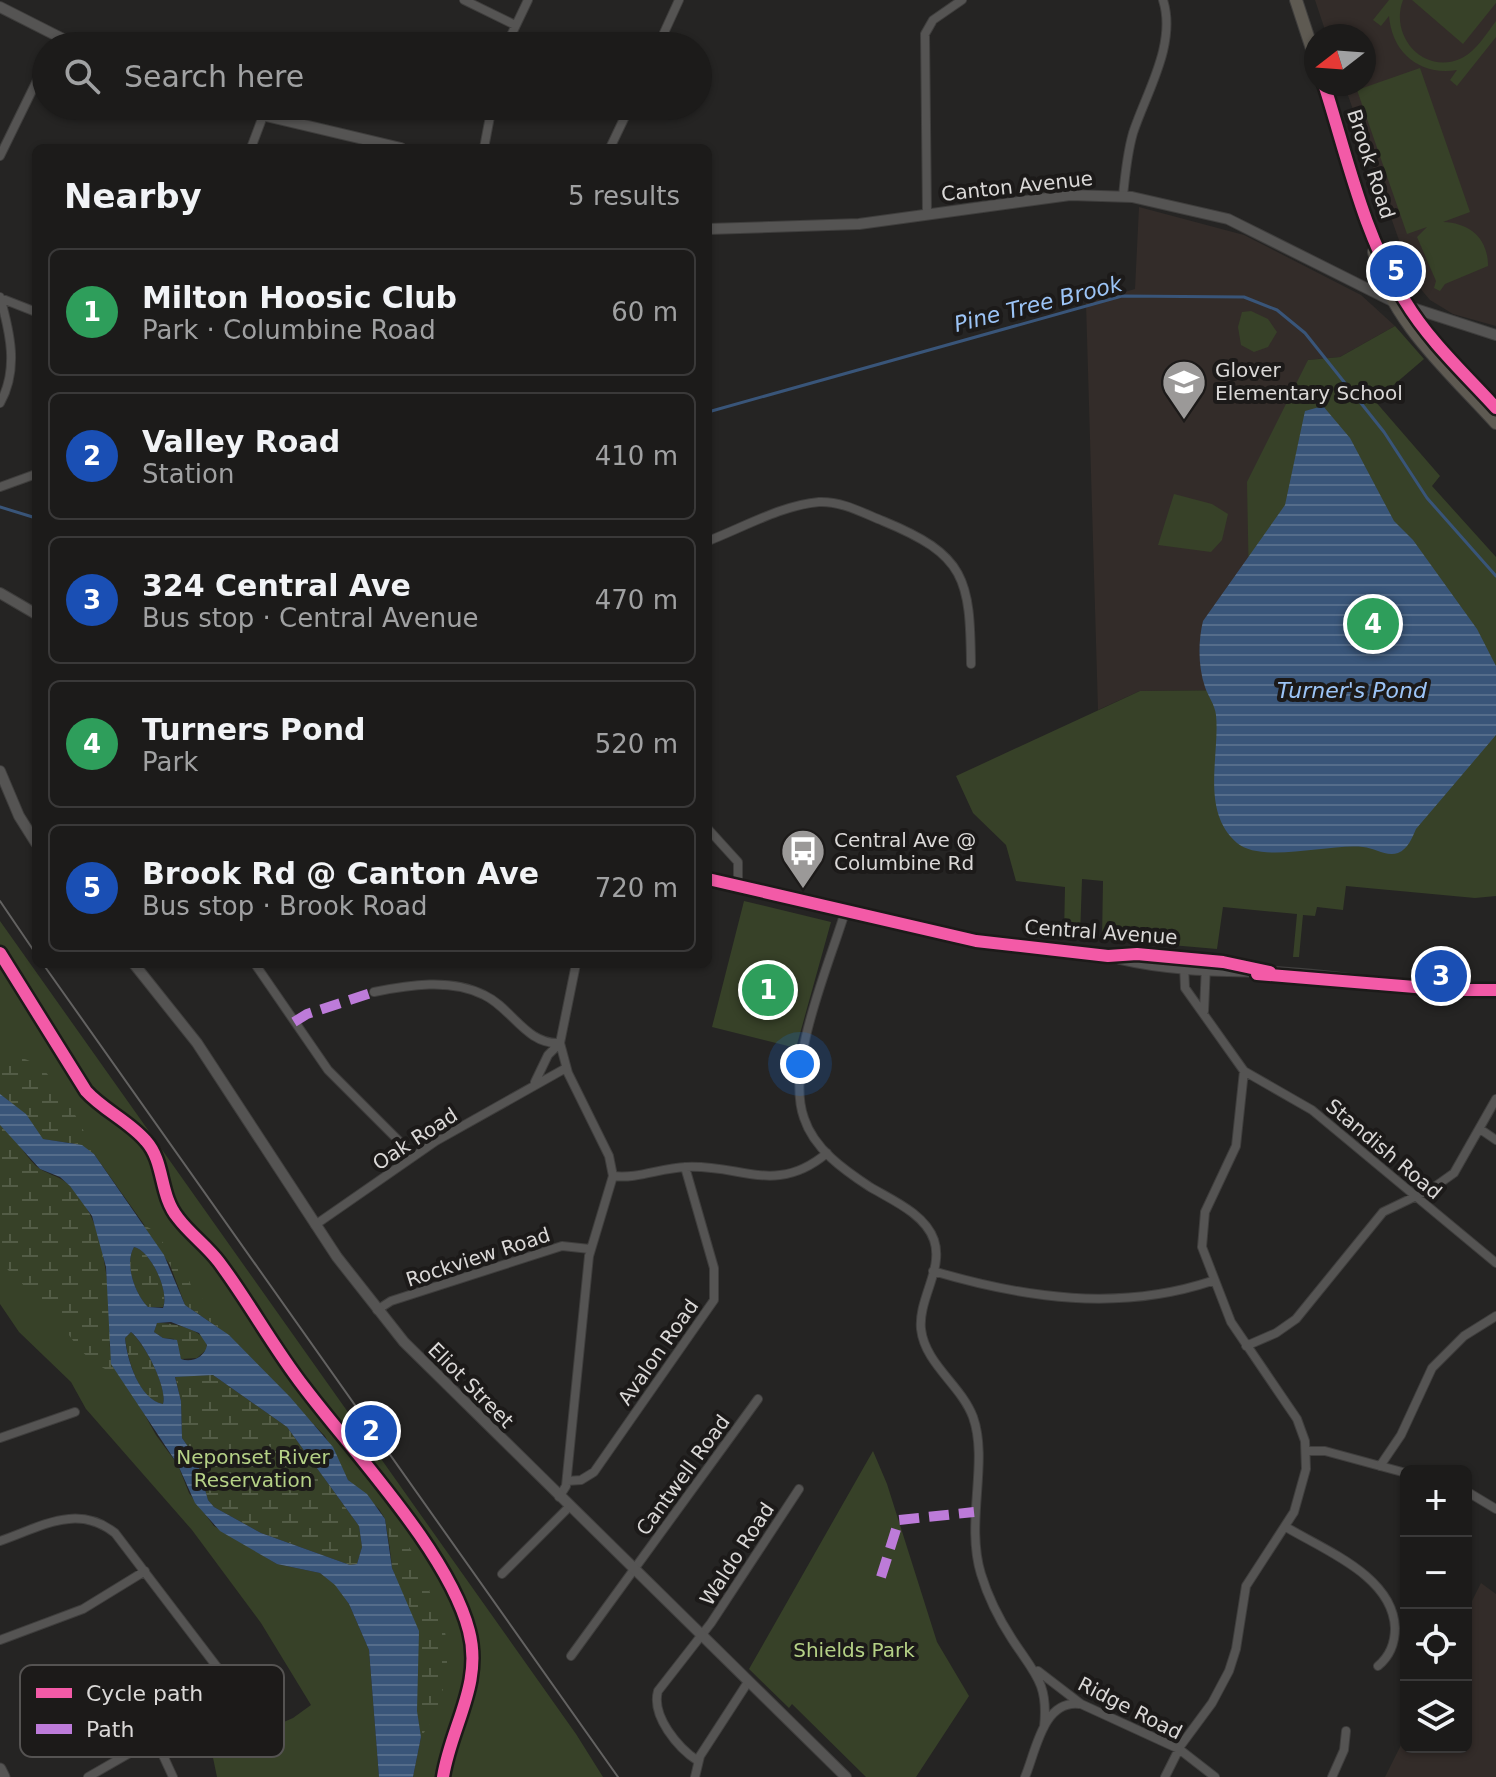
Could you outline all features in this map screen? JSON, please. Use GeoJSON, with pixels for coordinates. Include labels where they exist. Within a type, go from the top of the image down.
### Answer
{"type":"FeatureCollection","features":[{"type":"Feature","properties":{"kind":"main road"},"geometry":{"type":"LineString","coordinates":[[1296,0],[1304,24]]}},
{"type":"Feature","properties":{"kind":"main road","name":"Brook Road"},"geometry":{"type":"LineString","coordinates":[[1328,96],[1369,225],[1378,266],[1394,302],[1414,331],[1496,423]]}},
{"type":"Feature","properties":{"kind":"main road","name":"Brook Road"},"geometry":{"type":"LineString","coordinates":[[1369,225],[1409,308],[1496,408]]}},
{"type":"Feature","properties":{"kind":"main road"},"geometry":{"type":"LineString","coordinates":[[0,1769],[4,1777]]}},
{"type":"Feature","properties":{"kind":"street"},"geometry":{"type":"LineString","coordinates":[[464,0],[515,25]]}},
{"type":"Feature","properties":{"kind":"street"},"geometry":{"type":"LineString","coordinates":[[512,32],[528,0]]}},
{"type":"Feature","properties":{"kind":"street"},"geometry":{"type":"LineString","coordinates":[[664,32],[679,0]]}},
{"type":"Feature","properties":{"kind":"street"},"geometry":{"type":"LineString","coordinates":[[927,214],[925,34],[933,20],[962,0]]}},
{"type":"Feature","properties":{"kind":"street"},"geometry":{"type":"LineString","coordinates":[[1123,196],[1131,139],[1161,56],[1166,15],[1163,0]]}},
{"type":"Feature","properties":{"kind":"street"},"geometry":{"type":"LineString","coordinates":[[0,7],[41,32]]}},
{"type":"Feature","properties":{"kind":"street"},"geometry":{"type":"LineString","coordinates":[[0,156],[32,91]]}},
{"type":"Feature","properties":{"kind":"street"},"geometry":{"type":"LineString","coordinates":[[252,144],[262,120]]}},
{"type":"Feature","properties":{"kind":"street"},"geometry":{"type":"LineString","coordinates":[[280,120],[384,144]]}},
{"type":"Feature","properties":{"kind":"street"},"geometry":{"type":"LineString","coordinates":[[485,144],[489,120]]}},
{"type":"Feature","properties":{"kind":"street"},"geometry":{"type":"LineString","coordinates":[[612,144],[623,120]]}},
{"type":"Feature","properties":{"kind":"street","name":"Canton Avenue"},"geometry":{"type":"LineString","coordinates":[[712,229],[859,224],[1059,196],[1123,196],[1228,219],[1394,302],[1496,335]]}},
{"type":"Feature","properties":{"kind":"street"},"geometry":{"type":"LineString","coordinates":[[1356,283],[1369,281],[1378,266]]}},
{"type":"Feature","properties":{"kind":"street"},"geometry":{"type":"LineString","coordinates":[[0,297],[32,310]]}},
{"type":"Feature","properties":{"kind":"street"},"geometry":{"type":"LineString","coordinates":[[0,297],[12,362],[9,383],[0,403]]}},
{"type":"Feature","properties":{"kind":"street"},"geometry":{"type":"LineString","coordinates":[[0,487],[32,475]]}},
{"type":"Feature","properties":{"kind":"street"},"geometry":{"type":"LineString","coordinates":[[712,539],[798,506],[821,502],[846,506],[915,535],[944,555],[962,580],[969,603],[971,664]]}},
{"type":"Feature","properties":{"kind":"street"},"geometry":{"type":"LineString","coordinates":[[0,593],[32,612]]}},
{"type":"Feature","properties":{"kind":"street"},"geometry":{"type":"LineString","coordinates":[[0,771],[19,816],[32,837]]}},
{"type":"Feature","properties":{"kind":"street"},"geometry":{"type":"LineString","coordinates":[[712,833],[738,862],[738,886]]}},
{"type":"Feature","properties":{"kind":"street","name":"Central Avenue"},"geometry":{"type":"LineString","coordinates":[[712,880],[976,941],[1451,990],[1496,990]]}},
{"type":"Feature","properties":{"kind":"street"},"geometry":{"type":"LineString","coordinates":[[845,912],[809,1031],[800,1084],[804,1118],[827,1153],[925,1225],[936,1246],[933,1271],[922,1306],[922,1333],[928,1352],[964,1399],[975,1423],[974,1529],[979,1565],[1001,1621],[1032,1665],[1044,1692],[1044,1727]]}},
{"type":"Feature","properties":{"kind":"street"},"geometry":{"type":"LineString","coordinates":[[1165,1777],[1179,1749],[1212,1703],[1229,1671],[1246,1586],[1286,1527],[1301,1496],[1306,1451],[1293,1412],[1246,1346],[1212,1281],[1202,1247],[1201,1224],[1236,1146],[1244,1071],[1184,986],[1184,964]]}},
{"type":"Feature","properties":{"kind":"street"},"geometry":{"type":"LineString","coordinates":[[1204,1011],[1206,966]]}},
{"type":"Feature","properties":{"kind":"street","name":"Eliot Street"},"geometry":{"type":"LineString","coordinates":[[137,968],[197,1043],[315,1225],[377,1310],[432,1373],[841,1775]]}},
{"type":"Feature","properties":{"kind":"street"},"geometry":{"type":"LineString","coordinates":[[258,968],[328,1070],[414,1156]]}},
{"type":"Feature","properties":{"kind":"street"},"geometry":{"type":"LineString","coordinates":[[559,1497],[567,1481],[590,1249],[613,1176],[607,1150],[566,1068],[560,1043],[575,968]]}},
{"type":"Feature","properties":{"kind":"street"},"geometry":{"type":"LineString","coordinates":[[374,992],[427,985],[474,991],[494,1001],[540,1041],[560,1043]]}},
{"type":"Feature","properties":{"kind":"street","name":"Oak Road"},"geometry":{"type":"LineString","coordinates":[[534,1084],[548,1055],[560,1043]]}},
{"type":"Feature","properties":{"kind":"street","name":"Oak Road"},"geometry":{"type":"LineString","coordinates":[[315,1225],[414,1156],[566,1068]]}},
{"type":"Feature","properties":{"kind":"street","name":"Standish Road"},"geometry":{"type":"LineString","coordinates":[[1244,1071],[1300,1102],[1496,1263]]}},
{"type":"Feature","properties":{"kind":"street"},"geometry":{"type":"LineString","coordinates":[[1246,1346],[1276,1333],[1296,1319],[1376,1217],[1454,1173],[1496,1099]]}},
{"type":"Feature","properties":{"kind":"street"},"geometry":{"type":"LineString","coordinates":[[1480,1129],[1496,1140]]}},
{"type":"Feature","properties":{"kind":"street"},"geometry":{"type":"LineString","coordinates":[[613,1176],[632,1177],[685,1167],[776,1176],[801,1171],[827,1153]]}},
{"type":"Feature","properties":{"kind":"street","name":"Avalon Road"},"geometry":{"type":"LineString","coordinates":[[567,1481],[581,1480],[594,1472],[714,1300],[714,1268],[685,1167]]}},
{"type":"Feature","properties":{"kind":"street","name":"Rockview Road"},"geometry":{"type":"LineString","coordinates":[[377,1310],[391,1301],[562,1246],[590,1249]]}},
{"type":"Feature","properties":{"kind":"street"},"geometry":{"type":"LineString","coordinates":[[933,1271],[990,1287],[1076,1300],[1115,1299],[1212,1281]]}},
{"type":"Feature","properties":{"kind":"street"},"geometry":{"type":"LineString","coordinates":[[1380,1466],[1401,1435],[1432,1368],[1471,1330],[1496,1316]]}},
{"type":"Feature","properties":{"kind":"street","name":"Cantwell Road"},"geometry":{"type":"LineString","coordinates":[[571,1656],[758,1399]]}},
{"type":"Feature","properties":{"kind":"street"},"geometry":{"type":"LineString","coordinates":[[0,1438],[75,1412]]}},
{"type":"Feature","properties":{"kind":"street"},"geometry":{"type":"LineString","coordinates":[[1306,1451],[1325,1451],[1400,1471]]}},
{"type":"Feature","properties":{"kind":"street","name":"Waldo Road"},"geometry":{"type":"LineString","coordinates":[[698,1761],[668,1729],[659,1714],[656,1696],[799,1489]]}},
{"type":"Feature","properties":{"kind":"street"},"geometry":{"type":"LineString","coordinates":[[1472,1495],[1496,1509]]}},
{"type":"Feature","properties":{"kind":"street"},"geometry":{"type":"LineString","coordinates":[[502,1574],[569,1507]]}},
{"type":"Feature","properties":{"kind":"street"},"geometry":{"type":"LineString","coordinates":[[0,1541],[62,1519],[99,1521],[115,1533],[216,1665]]}},
{"type":"Feature","properties":{"kind":"street"},"geometry":{"type":"LineString","coordinates":[[1286,1527],[1360,1573],[1387,1598],[1394,1618],[1395,1640],[1387,1658],[1378,1666]]}},
{"type":"Feature","properties":{"kind":"street"},"geometry":{"type":"LineString","coordinates":[[0,1640],[83,1609],[145,1571]]}},
{"type":"Feature","properties":{"kind":"street","name":"Ridge Road"},"geometry":{"type":"LineString","coordinates":[[1032,1665],[1081,1704],[1179,1749],[1215,1777]]}},
{"type":"Feature","properties":{"kind":"street"},"geometry":{"type":"LineString","coordinates":[[695,1777],[698,1761],[748,1682]]}},
{"type":"Feature","properties":{"kind":"street"},"geometry":{"type":"LineString","coordinates":[[1025,1777],[1044,1727],[1058,1708],[1069,1703],[1081,1704]]}},
{"type":"Feature","properties":{"kind":"street"},"geometry":{"type":"LineString","coordinates":[[1332,1777],[1344,1750],[1346,1731]]}},
{"type":"Feature","properties":{"kind":"street"},"geometry":{"type":"LineString","coordinates":[[88,1777],[122,1757]]}},
{"type":"Feature","properties":{"kind":"street"},"geometry":{"type":"LineString","coordinates":[[164,1757],[173,1777]]}},
{"type":"Feature","properties":{"kind":"shaded area"},"geometry":{"type":"Polygon","coordinates":[[[1315,0],[1496,0],[1496,326],[1453,314],[1430,300],[1413,280],[1348,96],[1376,96],[1376,24],[1323,24],[1315,0]]]}},
{"type":"Feature","properties":{"kind":"shaded area","name":"Glover Elementary School"},"geometry":{"type":"Polygon","coordinates":[[[1139,207],[1244,235],[1361,295],[1395,326],[1340,357],[1308,360],[1251,690],[1140,691],[1098,710],[1086,303],[1135,289],[1139,207]]]}},
{"type":"Feature","properties":{"kind":"shaded area"},"geometry":{"type":"Polygon","coordinates":[[[1481,1583],[1496,1594],[1496,1777],[1385,1777],[1400,1747],[1400,1753],[1472,1753],[1472,1601],[1481,1583]]]}},
{"type":"Feature","properties":{"kind":"green space"},"geometry":{"type":"Polygon","coordinates":[[[1389,0],[1403,0],[1400,14],[1405,39],[1423,57],[1435,62],[1448,62],[1467,55],[1496,21],[1496,37],[1457,86],[1450,80],[1457,70],[1431,69],[1410,59],[1402,51],[1391,29],[1389,16],[1381,26],[1373,20],[1389,0]]]}},
{"type":"Feature","properties":{"kind":"green space"},"geometry":{"type":"Polygon","coordinates":[[[1412,0],[1496,0],[1496,3],[1463,44],[1412,0]]]}},
{"type":"Feature","properties":{"kind":"green space"},"geometry":{"type":"Polygon","coordinates":[[[1420,68],[1470,212],[1443,222],[1469,229],[1485,247],[1488,266],[1445,284],[1440,291],[1434,288],[1436,281],[1417,237],[1427,227],[1407,234],[1359,96],[1376,96],[1376,83],[1420,68]]]}},
{"type":"Feature","properties":{"kind":"green space"},"geometry":{"type":"Polygon","coordinates":[[[1251,311],[1268,319],[1277,332],[1268,347],[1254,352],[1241,345],[1238,327],[1242,312],[1251,311]]]}},
{"type":"Feature","properties":{"kind":"green space"},"geometry":{"type":"Polygon","coordinates":[[[1395,326],[1424,359],[1375,401],[1440,476],[1432,486],[1496,557],[1496,896],[1475,898],[1346,886],[1343,910],[1317,907],[1315,916],[1303,915],[1299,957],[1293,957],[1297,914],[1223,907],[1217,949],[1102,939],[1103,881],[1082,879],[1080,937],[1064,935],[1065,887],[1016,881],[1006,845],[973,813],[956,776],[1140,691],[1251,690],[1247,482],[1308,360],[1340,357],[1395,326]]]}},
{"type":"Feature","properties":{"kind":"green space"},"geometry":{"type":"Polygon","coordinates":[[[1174,494],[1212,504],[1228,514],[1222,540],[1211,552],[1158,545],[1174,494]]]}},
{"type":"Feature","properties":{"kind":"green space"},"geometry":{"type":"Polygon","coordinates":[[[744,901],[831,922],[796,1048],[712,1027],[744,901]]]}},
{"type":"Feature","properties":{"kind":"green space","name":"Neponset River Reservation"},"geometry":{"type":"Polygon","coordinates":[[[0,921],[576,1734],[603,1777],[413,1777],[421,1737],[385,1519],[379,1509],[348,1480],[325,1436],[213,1322],[94,1154],[29,1117],[0,1094],[0,921]]]}},
{"type":"Feature","properties":{"kind":"green space"},"geometry":{"type":"Polygon","coordinates":[[[0,1048],[40,1067],[55,1083],[94,1154],[77,1144],[42,1139],[26,1115],[0,1094],[0,1048]]]}},
{"type":"Feature","properties":{"kind":"green space","name":"Neponset River Reservation"},"geometry":{"type":"Polygon","coordinates":[[[0,1125],[132,1392],[156,1435],[178,1465],[189,1493],[214,1526],[277,1564],[320,1573],[336,1585],[349,1604],[369,1650],[379,1777],[217,1777],[213,1757],[284,1757],[284,1722],[311,1705],[261,1623],[192,1530],[86,1409],[71,1382],[19,1332],[0,1304],[0,1125]]]}},
{"type":"Feature","properties":{"kind":"green space"},"geometry":{"type":"Polygon","coordinates":[[[0,1125],[36,1166],[68,1184],[89,1212],[104,1261],[111,1314],[110,1351],[116,1373],[86,1355],[49,1309],[0,1260],[0,1125]]]}},
{"type":"Feature","properties":{"kind":"green space"},"geometry":{"type":"Polygon","coordinates":[[[142,1224],[151,1229],[182,1264],[193,1290],[215,1311],[229,1335],[185,1305],[170,1265],[142,1224]]]}},
{"type":"Feature","properties":{"kind":"green space"},"geometry":{"type":"Polygon","coordinates":[[[134,1247],[146,1255],[157,1272],[164,1291],[163,1307],[148,1307],[139,1295],[130,1262],[134,1247]]]}},
{"type":"Feature","properties":{"kind":"green space"},"geometry":{"type":"Polygon","coordinates":[[[157,1323],[177,1325],[195,1332],[206,1340],[207,1349],[197,1358],[181,1359],[174,1339],[163,1338],[154,1332],[157,1323]]]}},
{"type":"Feature","properties":{"kind":"green space","name":"Neponset River Reservation"},"geometry":{"type":"Polygon","coordinates":[[[131,1332],[154,1366],[162,1387],[163,1404],[147,1395],[136,1377],[125,1338],[131,1332]]]}},
{"type":"Feature","properties":{"kind":"green space","name":"Neponset River Reservation"},"geometry":{"type":"Polygon","coordinates":[[[213,1375],[287,1427],[359,1526],[362,1547],[357,1564],[350,1565],[261,1533],[214,1507],[208,1500],[196,1458],[182,1438],[181,1401],[175,1376],[213,1375]]]}},
{"type":"Feature","properties":{"kind":"green space","name":"Shields Park"},"geometry":{"type":"Polygon","coordinates":[[[873,1451],[887,1484],[937,1642],[969,1696],[916,1777],[866,1777],[792,1704],[789,1708],[749,1669],[873,1451]]]}},
{"type":"Feature","properties":{"kind":"green space"},"geometry":{"type":"Polygon","coordinates":[[[388,1527],[406,1543],[419,1563],[445,1632],[447,1659],[444,1687],[435,1714],[421,1737],[417,1711],[421,1661],[416,1622],[392,1568],[388,1527]]]}},
{"type":"Feature","properties":{"kind":"water","name":"Turner's Pond"},"geometry":{"type":"Polygon","coordinates":[[[1323,406],[1350,438],[1394,521],[1413,540],[1477,629],[1496,666],[1496,735],[1416,829],[1407,846],[1394,854],[1349,847],[1279,852],[1248,849],[1237,843],[1226,830],[1215,799],[1216,715],[1201,671],[1203,621],[1285,505],[1305,411],[1323,406]]]}},
{"type":"Feature","properties":{"kind":"water"},"geometry":{"type":"Polygon","coordinates":[[[0,1094],[26,1114],[43,1139],[82,1145],[94,1154],[164,1255],[185,1305],[229,1335],[290,1397],[333,1447],[348,1480],[367,1494],[385,1519],[392,1568],[419,1631],[417,1711],[421,1737],[413,1777],[379,1777],[369,1650],[349,1604],[335,1585],[320,1573],[277,1564],[220,1531],[195,1503],[178,1465],[111,1364],[106,1267],[92,1216],[70,1186],[60,1177],[40,1169],[0,1125],[0,1094]],[[134,1247],[131,1254],[132,1278],[139,1295],[148,1307],[163,1308],[164,1292],[152,1263],[134,1247]],[[171,1322],[157,1323],[154,1332],[163,1338],[177,1340],[181,1359],[197,1358],[204,1353],[207,1345],[199,1333],[171,1322]],[[131,1332],[125,1338],[128,1357],[141,1387],[147,1395],[163,1404],[162,1387],[148,1355],[131,1332]],[[213,1375],[175,1377],[181,1401],[182,1438],[196,1458],[208,1500],[214,1507],[261,1533],[350,1565],[357,1564],[362,1547],[359,1526],[287,1427],[213,1375]]]}},
{"type":"Feature","properties":{"kind":"waterway","name":"Pine Tree Brook"},"geometry":{"type":"LineString","coordinates":[[712,411],[1122,296],[1244,297],[1277,310],[1305,333],[1384,432],[1427,498],[1496,576]]}},
{"type":"Feature","properties":{"kind":"waterway","name":"Pine Tree Brook"},"geometry":{"type":"LineString","coordinates":[[0,507],[32,517]]}},
{"type":"Feature","properties":{"kind":"tram line"},"geometry":{"type":"LineString","coordinates":[[0,901],[32,948]]}},
{"type":"Feature","properties":{"kind":"tram line"},"geometry":{"type":"LineString","coordinates":[[46,968],[618,1777]]}},
{"type":"Feature","properties":{"kind":"marked path"},"geometry":{"type":"LineString","coordinates":[[294,1022],[307,1014],[374,992]]}},
{"type":"Feature","properties":{"kind":"marked path"},"geometry":{"type":"LineString","coordinates":[[881,1577],[899,1520],[974,1512]]}},
{"type":"Feature","properties":{"kind":"cycle path"},"geometry":{"type":"LineString","coordinates":[[1328,96],[1367,223],[1391,276],[1425,330],[1496,408]]}},
{"type":"Feature","properties":{"kind":"cycle path"},"geometry":{"type":"LineString","coordinates":[[712,880],[976,941],[1108,956],[1137,954],[1223,962],[1270,972]]}},
{"type":"Feature","properties":{"kind":"cycle path"},"geometry":{"type":"LineString","coordinates":[[0,953],[86,1091],[132,1127],[152,1149],[168,1199],[178,1218],[219,1262],[293,1372],[397,1504],[442,1569],[458,1601],[472,1650],[469,1687],[443,1777]]}},
{"type":"Feature","properties":{"kind":"cycle path"},"geometry":{"type":"LineString","coordinates":[[1257,974],[1451,990],[1496,990]]}},
{"type":"Feature","properties":{"kind":"place","name":"Brook Rd @ Canton Ave"},"geometry":{"type":"Point","coordinates":[1396,271]}},
{"type":"Feature","properties":{"kind":"place","name":"Glover Elementary School"},"geometry":{"type":"Point","coordinates":[1184,421]}},
{"type":"Feature","properties":{"kind":"place","name":"Turners Pond"},"geometry":{"type":"Point","coordinates":[1373,624]}},
{"type":"Feature","properties":{"kind":"place","name":"Central Ave @ Columbine Rd"},"geometry":{"type":"Point","coordinates":[803,890]}},
{"type":"Feature","properties":{"kind":"place","name":"324 Central Ave"},"geometry":{"type":"Point","coordinates":[1441,976]}},
{"type":"Feature","properties":{"kind":"place","name":"Milton Hoosic Club"},"geometry":{"type":"Point","coordinates":[768,990]}},
{"type":"Feature","properties":{"kind":"place","name":"Valley Road"},"geometry":{"type":"Point","coordinates":[371,1431]}}]}
